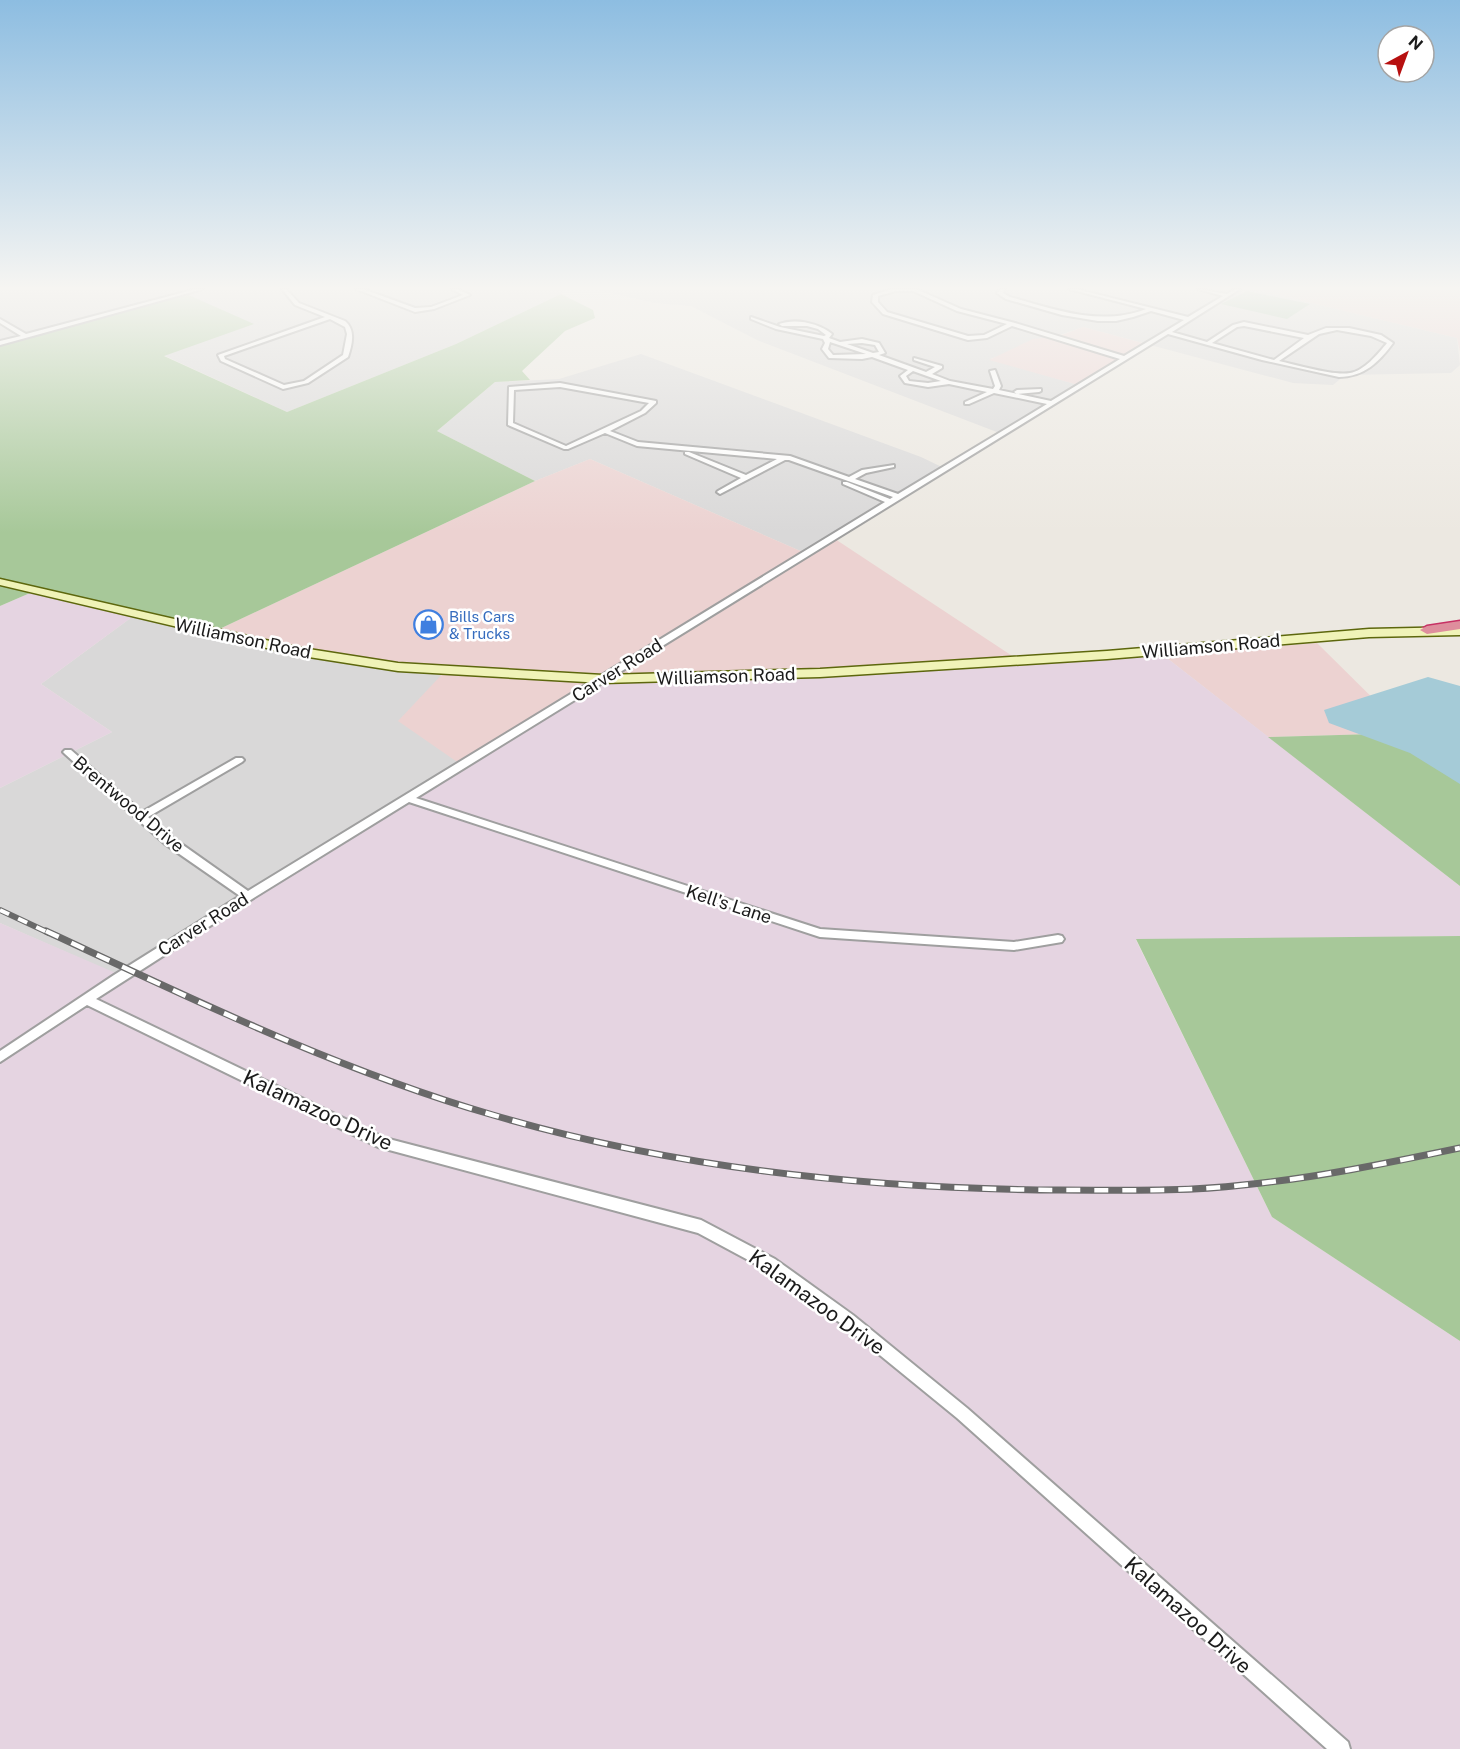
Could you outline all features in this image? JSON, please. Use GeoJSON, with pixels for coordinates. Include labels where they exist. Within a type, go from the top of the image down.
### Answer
{"type":"FeatureCollection","features":[{"type":"Feature","properties":{"kind":"highway"},"geometry":{"type":"LineString","coordinates":[[1427,630],[1460,625]]}},
{"type":"Feature","properties":{"kind":"main road","name":"Williamson Road"},"geometry":{"type":"LineString","coordinates":[[0,582],[296,651],[398,667],[603,679],[820,673],[1107,655],[1369,633],[1460,631]]}},
{"type":"Feature","properties":{"kind":"street"},"geometry":{"type":"LineString","coordinates":[[247,371],[283,387],[306,382],[324,371]]}},
{"type":"Feature","properties":{"kind":"street"},"geometry":{"type":"LineString","coordinates":[[911,371],[903,376],[907,382],[928,386],[949,382]]}},
{"type":"Feature","properties":{"kind":"street"},"geometry":{"type":"LineString","coordinates":[[918,371],[949,382],[1052,403]]}},
{"type":"Feature","properties":{"kind":"street"},"geometry":{"type":"LineString","coordinates":[[927,374],[933,371]]}},
{"type":"Feature","properties":{"kind":"street"},"geometry":{"type":"LineString","coordinates":[[993,371],[998,386],[996,390]]}},
{"type":"Feature","properties":{"kind":"street","name":"Carver Road"},"geometry":{"type":"LineString","coordinates":[[0,1058],[86,999],[248,896],[410,799],[1102,371]]}},
{"type":"Feature","properties":{"kind":"street"},"geometry":{"type":"LineString","coordinates":[[1316,371],[1347,376],[1360,371]]}},
{"type":"Feature","properties":{"kind":"street"},"geometry":{"type":"LineString","coordinates":[[605,431],[643,412],[654,402],[560,385],[511,388],[510,424],[566,448],[605,431],[637,444],[783,458],[836,476],[851,478],[900,497]]}},
{"type":"Feature","properties":{"kind":"street"},"geometry":{"type":"LineString","coordinates":[[967,403],[989,391],[996,390]]}},
{"type":"Feature","properties":{"kind":"street"},"geometry":{"type":"LineString","coordinates":[[1014,394],[1019,390],[1040,390]]}},
{"type":"Feature","properties":{"kind":"street"},"geometry":{"type":"LineString","coordinates":[[678,449],[746,478]]}},
{"type":"Feature","properties":{"kind":"street"},"geometry":{"type":"LineString","coordinates":[[720,492],[783,458]]}},
{"type":"Feature","properties":{"kind":"street"},"geometry":{"type":"LineString","coordinates":[[851,478],[864,471],[892,466]]}},
{"type":"Feature","properties":{"kind":"street"},"geometry":{"type":"LineString","coordinates":[[836,476],[841,481],[891,502]]}},
{"type":"Feature","properties":{"kind":"street","name":"Brentwood Drive"},"geometry":{"type":"LineString","coordinates":[[68,752],[169,841],[248,896]]}},
{"type":"Feature","properties":{"kind":"street"},"geometry":{"type":"LineString","coordinates":[[141,817],[238,760]]}},
{"type":"Feature","properties":{"kind":"street","name":"Kell's Lane"},"geometry":{"type":"LineString","coordinates":[[410,799],[820,933],[1014,946],[1058,939]]}},
{"type":"Feature","properties":{"kind":"street","name":"Kalamazoo Drive"},"geometry":{"type":"LineString","coordinates":[[86,999],[383,1143],[701,1227],[770,1264],[848,1320],[962,1413],[1217,1642],[1341,1749]]}},
{"type":"Feature","properties":{"kind":"shaded area"},"geometry":{"type":"Polygon","coordinates":[[[197,371],[390,371],[287,412],[197,371]]]}},
{"type":"Feature","properties":{"kind":"shaded area"},"geometry":{"type":"Polygon","coordinates":[[[586,371],[686,371],[921,457],[946,469],[805,553],[590,459],[535,481],[437,431],[495,382],[559,379],[586,371]]]}},
{"type":"Feature","properties":{"kind":"shaded area"},"geometry":{"type":"Polygon","coordinates":[[[837,371],[1030,371],[1082,386],[1002,434],[837,371]]]}},
{"type":"Feature","properties":{"kind":"shaded area"},"geometry":{"type":"Polygon","coordinates":[[[1027,371],[1108,371],[1082,386],[1027,371]]]}},
{"type":"Feature","properties":{"kind":"shaded area"},"geometry":{"type":"Polygon","coordinates":[[[1247,371],[1454,371],[1451,373],[1345,375],[1333,385],[1293,383],[1247,371]]]}},
{"type":"Feature","properties":{"kind":"shaded area"},"geometry":{"type":"Polygon","coordinates":[[[590,459],[805,553],[832,537],[1020,661],[463,766],[398,721],[449,667],[295,653],[213,632],[535,481],[590,459]]]}},
{"type":"Feature","properties":{"kind":"shaded area"},"geometry":{"type":"Polygon","coordinates":[[[37,590],[132,617],[41,684],[112,732],[0,788],[0,606],[37,590]]]}},
{"type":"Feature","properties":{"kind":"shaded area"},"geometry":{"type":"Polygon","coordinates":[[[132,617],[213,632],[295,653],[450,667],[463,766],[125,978],[0,923],[0,788],[112,732],[41,684],[132,617]]]}},
{"type":"Feature","properties":{"kind":"shaded area"},"geometry":{"type":"Polygon","coordinates":[[[1317,643],[1408,733],[1268,737],[1163,655],[1317,643]]]}},
{"type":"Feature","properties":{"kind":"shaded area"},"geometry":{"type":"Polygon","coordinates":[[[1163,655],[1460,886],[1460,936],[1136,940],[1272,1217],[1460,1341],[1460,1749],[0,1749],[0,923],[125,977],[601,680],[1163,655]]]}},
{"type":"Feature","properties":{"kind":"green space"},"geometry":{"type":"Polygon","coordinates":[[[0,371],[196,371],[287,412],[390,371],[522,371],[530,380],[495,382],[437,431],[535,481],[213,632],[132,617],[37,590],[0,606],[0,371]]]}},
{"type":"Feature","properties":{"kind":"green space"},"geometry":{"type":"Polygon","coordinates":[[[1408,733],[1460,778],[1460,886],[1268,737],[1408,733]]]}},
{"type":"Feature","properties":{"kind":"green space"},"geometry":{"type":"Polygon","coordinates":[[[1460,936],[1460,1341],[1272,1217],[1136,939],[1460,936]]]}},
{"type":"Feature","properties":{"kind":"water"},"geometry":{"type":"Polygon","coordinates":[[[1428,677],[1460,686],[1460,784],[1410,753],[1329,723],[1324,710],[1428,677]]]}},
{"type":"Feature","properties":{"kind":"railway"},"geometry":{"type":"LineString","coordinates":[[0,910],[49,933]]}},
{"type":"Feature","properties":{"kind":"railway"},"geometry":{"type":"LineString","coordinates":[[46,931],[266,1032],[378,1077],[493,1115],[562,1134],[703,1162],[845,1180],[917,1185],[988,1189],[1152,1190],[1197,1189],[1270,1182],[1460,1148]]}},
{"type":"Feature","properties":{"kind":"place","name":"Bills Cars & Trucks"},"geometry":{"type":"Point","coordinates":[428,625]}}]}
